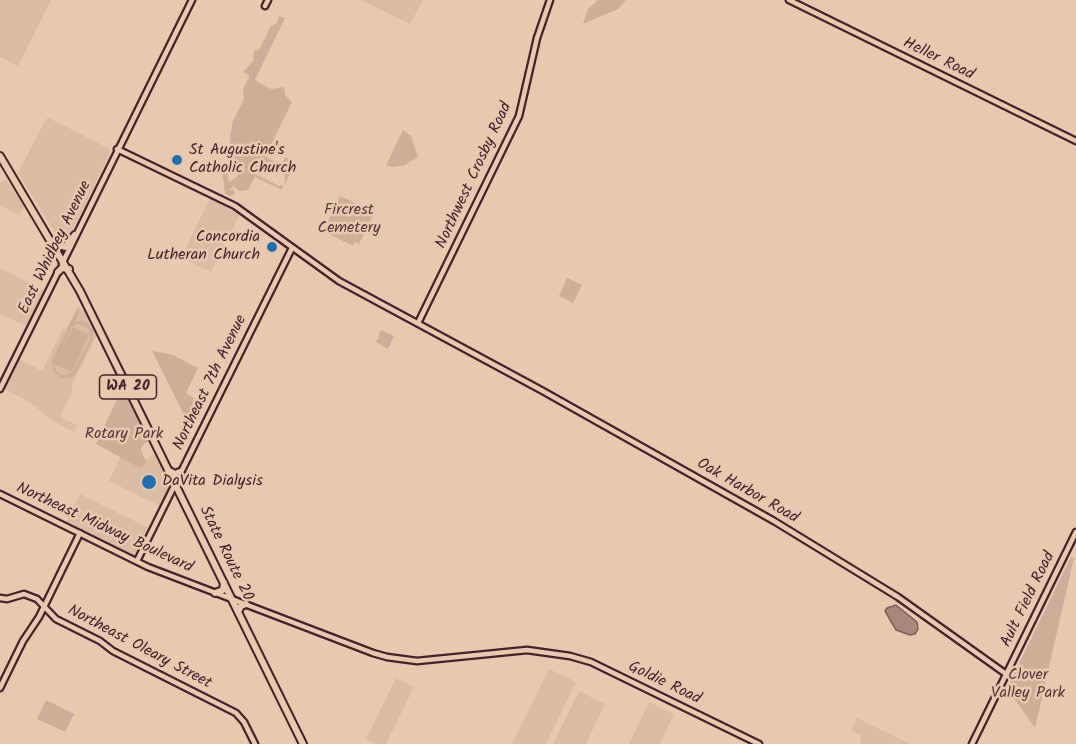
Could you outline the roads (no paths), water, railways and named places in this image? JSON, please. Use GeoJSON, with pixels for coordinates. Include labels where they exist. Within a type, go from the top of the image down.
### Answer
{"type":"FeatureCollection","features":[{"type":"Feature","properties":{"kind":"main road","name":"State Route 20"},"geometry":{"type":"LineString","coordinates":[[0,156],[69,269],[303,744]]}},
{"type":"Feature","properties":{"kind":"main road"},"geometry":{"type":"LineString","coordinates":[[54,244],[65,247],[75,236]]}},
{"type":"Feature","properties":{"kind":"main road"},"geometry":{"type":"LineString","coordinates":[[58,272],[62,268],[69,269]]}},
{"type":"Feature","properties":{"kind":"main road"},"geometry":{"type":"LineString","coordinates":[[168,470],[175,474],[180,472]]}},
{"type":"Feature","properties":{"kind":"main road"},"geometry":{"type":"LineString","coordinates":[[169,494],[180,495]]}},
{"type":"Feature","properties":{"kind":"main road"},"geometry":{"type":"LineString","coordinates":[[215,592],[223,590],[224,583]]}},
{"type":"Feature","properties":{"kind":"main road"},"geometry":{"type":"LineString","coordinates":[[238,612],[241,606],[246,604]]}},
{"type":"Feature","properties":{"kind":"street","name":"East Whidbey Avenue"},"geometry":{"type":"LineString","coordinates":[[0,389],[192,0]]}},
{"type":"Feature","properties":{"kind":"street","name":"Northwest Crosby Road"},"geometry":{"type":"LineString","coordinates":[[418,323],[519,116],[537,38],[550,0]]}},
{"type":"Feature","properties":{"kind":"street","name":"Heller Road"},"geometry":{"type":"LineString","coordinates":[[789,0],[1076,141]]}},
{"type":"Feature","properties":{"kind":"street","name":"Oak Harbor Road"},"geometry":{"type":"LineString","coordinates":[[117,149],[235,206],[339,281],[592,418],[774,521],[898,597],[1006,675]]}},
{"type":"Feature","properties":{"kind":"street","name":"Northeast 7th Avenue"},"geometry":{"type":"LineString","coordinates":[[137,561],[292,248]]}},
{"type":"Feature","properties":{"kind":"street","name":"Northeast Midway Boulevard"},"geometry":{"type":"LineString","coordinates":[[0,494],[137,561],[246,604]]}},
{"type":"Feature","properties":{"kind":"street","name":"Ault Field Road"},"geometry":{"type":"LineString","coordinates":[[972,744],[1076,532]]}},
{"type":"Feature","properties":{"kind":"street"},"geometry":{"type":"LineString","coordinates":[[0,688],[23,641],[45,606],[80,533]]}},
{"type":"Feature","properties":{"kind":"street","name":"Northeast Oleary Street"},"geometry":{"type":"LineString","coordinates":[[0,598],[7,599],[24,594],[37,599],[57,619],[100,641],[113,651],[237,713],[255,744]]}},
{"type":"Feature","properties":{"kind":"street","name":"Goldie Road"},"geometry":{"type":"LineString","coordinates":[[246,604],[339,641],[394,658],[430,660],[527,650],[555,653],[591,662],[759,744]]}},
{"type":"Feature","properties":{"kind":"street"},"geometry":{"type":"LineString","coordinates":[[988,661],[1002,667],[1007,665],[1023,639]]}},
{"type":"Feature","properties":{"kind":"place","name":"St Augustine's Catholic Church"},"geometry":{"type":"Point","coordinates":[177,160]}},
{"type":"Feature","properties":{"kind":"place","name":"Concordia Lutheran Church"},"geometry":{"type":"Point","coordinates":[272,247]}},
{"type":"Feature","properties":{"kind":"place","name":"DaVita Dialysis"},"geometry":{"type":"Point","coordinates":[149,482]}},
{"type":"Feature","properties":{"kind":"park label","name":"Fircrest Cemetery"},"geometry":{"type":"Point","coordinates":[349,220]}},
{"type":"Feature","properties":{"kind":"park label","name":"Rotary Park"},"geometry":{"type":"Point","coordinates":[124,435]}},
{"type":"Feature","properties":{"kind":"park label","name":"Clover Valley Park"},"geometry":{"type":"Point","coordinates":[1028,685]}}]}
